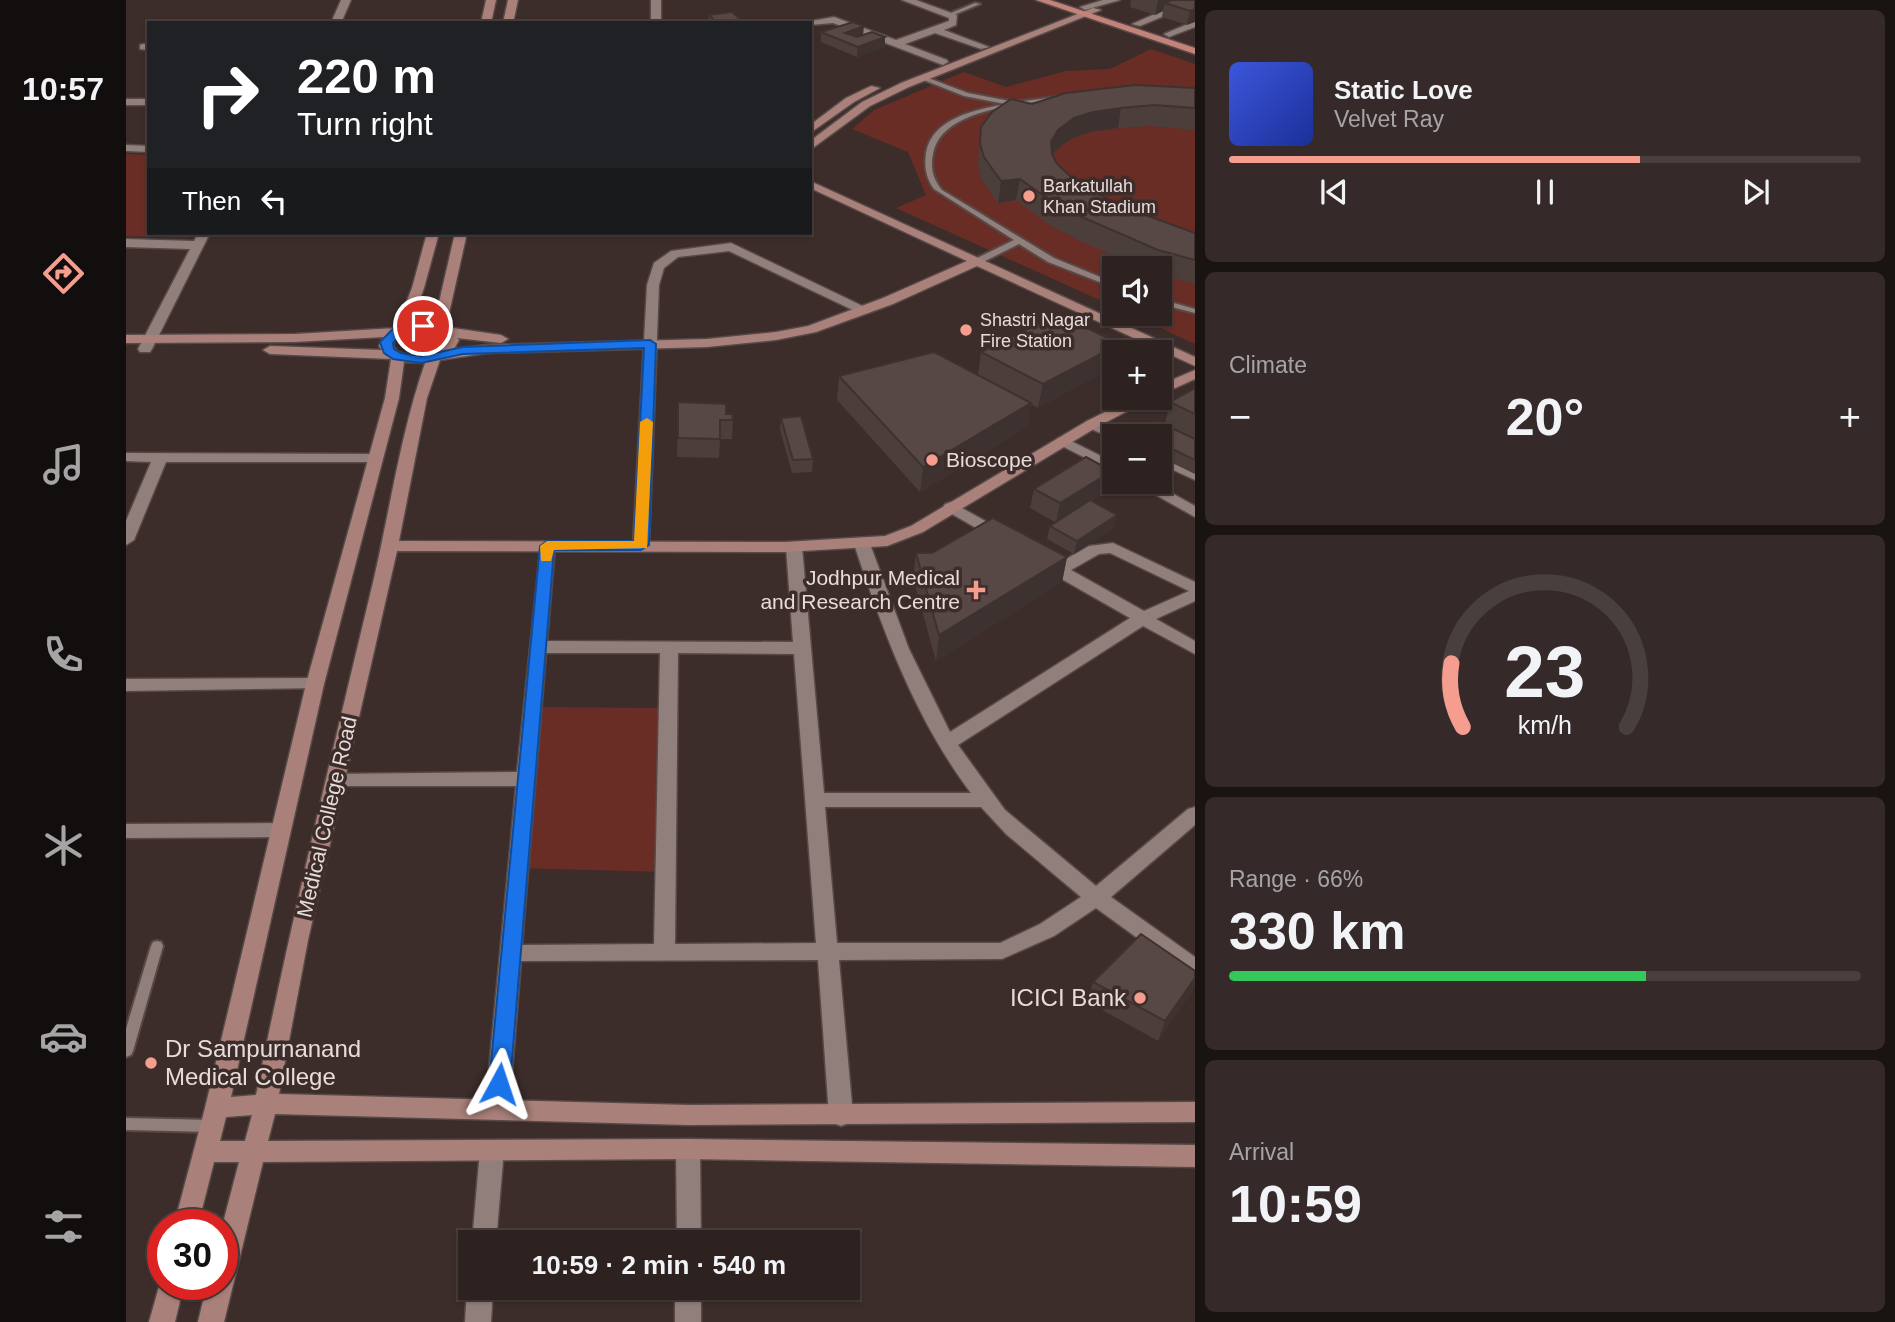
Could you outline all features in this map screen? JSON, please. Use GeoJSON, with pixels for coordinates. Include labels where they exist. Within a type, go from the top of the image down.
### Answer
{"type":"FeatureCollection","features":[{"type":"Feature","properties":{"kind":"main road"},"geometry":{"type":"LineString","coordinates":[[1041,0],[1089,9],[1195,43]]}},
{"type":"Feature","properties":{"kind":"main road"},"geometry":{"type":"LineString","coordinates":[[1064,0],[1195,51]]}},
{"type":"Feature","properties":{"kind":"street"},"geometry":{"type":"LineString","coordinates":[[337,21],[346,0]]}},
{"type":"Feature","properties":{"kind":"street"},"geometry":{"type":"LineString","coordinates":[[486,21],[491,0]]}},
{"type":"Feature","properties":{"kind":"street"},"geometry":{"type":"LineString","coordinates":[[508,21],[513,0]]}},
{"type":"Feature","properties":{"kind":"street"},"geometry":{"type":"LineString","coordinates":[[656,0],[656,21]]}},
{"type":"Feature","properties":{"kind":"street"},"geometry":{"type":"LineString","coordinates":[[895,44],[953,23],[954,17],[908,0]]}},
{"type":"Feature","properties":{"kind":"street"},"geometry":{"type":"LineString","coordinates":[[812,128],[850,100],[943,62],[1115,0]]}},
{"type":"Feature","properties":{"kind":"street"},"geometry":{"type":"LineString","coordinates":[[1138,24],[1195,0]]}},
{"type":"Feature","properties":{"kind":"street"},"geometry":{"type":"LineString","coordinates":[[812,145],[866,104],[1089,9]]}},
{"type":"Feature","properties":{"kind":"street"},"geometry":{"type":"LineString","coordinates":[[812,22],[834,20],[943,62]]}},
{"type":"Feature","properties":{"kind":"street"},"geometry":{"type":"LineString","coordinates":[[1168,34],[1192,28]]}},
{"type":"Feature","properties":{"kind":"street"},"geometry":{"type":"LineString","coordinates":[[935,30],[984,47]]}},
{"type":"Feature","properties":{"kind":"street"},"geometry":{"type":"LineString","coordinates":[[126,102],[147,102]]}},
{"type":"Feature","properties":{"kind":"street"},"geometry":{"type":"LineString","coordinates":[[126,148],[147,149]]}},
{"type":"Feature","properties":{"kind":"street"},"geometry":{"type":"LineString","coordinates":[[812,185],[1125,340]]}},
{"type":"Feature","properties":{"kind":"street"},"geometry":{"type":"LineString","coordinates":[[812,196],[1195,362]]}},
{"type":"Feature","properties":{"kind":"street"},"geometry":{"type":"LineString","coordinates":[[148,344],[203,235]]}},
{"type":"Feature","properties":{"kind":"street"},"geometry":{"type":"LineString","coordinates":[[400,331],[418,288],[432,235]]}},
{"type":"Feature","properties":{"kind":"street"},"geometry":{"type":"LineString","coordinates":[[442,330],[461,235]]}},
{"type":"Feature","properties":{"kind":"street"},"geometry":{"type":"LineString","coordinates":[[126,243],[196,245]]}},
{"type":"Feature","properties":{"kind":"street"},"geometry":{"type":"LineString","coordinates":[[641,545],[654,274],[658,266],[675,254],[720,246],[740,249],[864,310]]}},
{"type":"Feature","properties":{"kind":"street"},"geometry":{"type":"LineString","coordinates":[[126,338],[148,344],[395,356],[413,360],[463,351],[707,343],[776,337],[811,329],[864,310],[918,289],[970,264]]}},
{"type":"Feature","properties":{"kind":"street"},"geometry":{"type":"LineString","coordinates":[[126,349],[148,344],[346,337],[423,326],[462,336],[572,346]]}},
{"type":"Feature","properties":{"kind":"street","name":"Medical College Road"},"geometry":{"type":"LineString","coordinates":[[238,1211],[266,1104],[298,940],[390,546],[420,398],[437,356],[451,346],[452,340],[442,330]]}},
{"type":"Feature","properties":{"kind":"street","name":"Medical College Road"},"geometry":{"type":"LineString","coordinates":[[190,1209],[315,684],[392,398],[395,356],[387,342],[400,331]]}},
{"type":"Feature","properties":{"kind":"street"},"geometry":{"type":"LineString","coordinates":[[1172,362],[1195,373]]}},
{"type":"Feature","properties":{"kind":"street"},"geometry":{"type":"LineString","coordinates":[[1172,385],[1195,373]]}},
{"type":"Feature","properties":{"kind":"street"},"geometry":{"type":"LineString","coordinates":[[390,546],[794,547],[887,541],[917,529],[1092,424],[1121,410]]}},
{"type":"Feature","properties":{"kind":"street"},"geometry":{"type":"LineString","coordinates":[[1092,424],[1102,429]]}},
{"type":"Feature","properties":{"kind":"street"},"geometry":{"type":"LineString","coordinates":[[1063,441],[1102,462]]}},
{"type":"Feature","properties":{"kind":"street"},"geometry":{"type":"LineString","coordinates":[[126,457],[374,458]]}},
{"type":"Feature","properties":{"kind":"street"},"geometry":{"type":"LineString","coordinates":[[126,540],[160,458]]}},
{"type":"Feature","properties":{"kind":"street"},"geometry":{"type":"LineString","coordinates":[[1172,464],[1195,475]]}},
{"type":"Feature","properties":{"kind":"street"},"geometry":{"type":"LineString","coordinates":[[1162,494],[1195,512]]}},
{"type":"Feature","properties":{"kind":"street"},"geometry":{"type":"LineString","coordinates":[[951,507],[1195,648]]}},
{"type":"Feature","properties":{"kind":"street"},"geometry":{"type":"LineString","coordinates":[[862,544],[896,641],[919,695],[947,742],[995,812],[1097,897],[1195,968]]}},
{"type":"Feature","properties":{"kind":"street"},"geometry":{"type":"LineString","coordinates":[[497,1110],[547,546]]}},
{"type":"Feature","properties":{"kind":"street"},"geometry":{"type":"LineString","coordinates":[[794,547],[841,1116]]}},
{"type":"Feature","properties":{"kind":"street"},"geometry":{"type":"LineString","coordinates":[[1059,570],[1095,548],[1113,548],[1195,588]]}},
{"type":"Feature","properties":{"kind":"street"},"geometry":{"type":"LineString","coordinates":[[947,742],[1143,618],[1195,595]]}},
{"type":"Feature","properties":{"kind":"street"},"geometry":{"type":"LineString","coordinates":[[538,646],[802,648]]}},
{"type":"Feature","properties":{"kind":"street"},"geometry":{"type":"LineString","coordinates":[[664,952],[669,647]]}},
{"type":"Feature","properties":{"kind":"street"},"geometry":{"type":"LineString","coordinates":[[126,685],[315,684]]}},
{"type":"Feature","properties":{"kind":"street"},"geometry":{"type":"LineString","coordinates":[[336,779],[526,779]]}},
{"type":"Feature","properties":{"kind":"street"},"geometry":{"type":"LineString","coordinates":[[815,800],[987,800]]}},
{"type":"Feature","properties":{"kind":"street"},"geometry":{"type":"LineString","coordinates":[[510,953],[1002,951],[1047,930],[1097,897],[1195,814]]}},
{"type":"Feature","properties":{"kind":"street"},"geometry":{"type":"LineString","coordinates":[[126,831],[279,831]]}},
{"type":"Feature","properties":{"kind":"street"},"geometry":{"type":"LineString","coordinates":[[214,1117],[266,1104],[841,1116],[1195,1112]]}},
{"type":"Feature","properties":{"kind":"street"},"geometry":{"type":"LineString","coordinates":[[204,1152],[688,1149],[1192,1159]]}},
{"type":"Feature","properties":{"kind":"street"},"geometry":{"type":"LineString","coordinates":[[688,1149],[690,1230]]}},
{"type":"Feature","properties":{"kind":"street"},"geometry":{"type":"LineString","coordinates":[[485,1230],[492,1150]]}},
{"type":"Feature","properties":{"kind":"street"},"geometry":{"type":"LineString","coordinates":[[162,1322],[167,1300]]}},
{"type":"Feature","properties":{"kind":"street"},"geometry":{"type":"LineString","coordinates":[[211,1322],[216,1300]]}},
{"type":"Feature","properties":{"kind":"street"},"geometry":{"type":"LineString","coordinates":[[478,1322],[480,1300]]}},
{"type":"Feature","properties":{"kind":"street"},"geometry":{"type":"LineString","coordinates":[[688,1300],[688,1322]]}},
{"type":"Feature","properties":{"kind":"lane"},"geometry":{"type":"LineString","coordinates":[[949,15],[977,4]]}},
{"type":"Feature","properties":{"kind":"lane"},"geometry":{"type":"LineString","coordinates":[[923,78],[966,95],[1014,104]]}},
{"type":"Feature","properties":{"kind":"lane"},"geometry":{"type":"LineString","coordinates":[[962,117],[966,95]]}},
{"type":"Feature","properties":{"kind":"lane"},"geometry":{"type":"LineString","coordinates":[[1074,95],[1014,104],[962,117],[935,136],[928,156],[932,183],[940,191],[1051,260],[1102,281]]}},
{"type":"Feature","properties":{"kind":"lane"},"geometry":{"type":"LineString","coordinates":[[970,264],[1021,240]]}},
{"type":"Feature","properties":{"kind":"lane"},"geometry":{"type":"LineString","coordinates":[[1172,305],[1195,312]]}},
{"type":"Feature","properties":{"kind":"lane"},"geometry":{"type":"LineString","coordinates":[[126,1051],[157,946]]}},
{"type":"Feature","properties":{"kind":"lane"},"geometry":{"type":"LineString","coordinates":[[126,1124],[214,1117]]}},
{"type":"Feature","properties":{"kind":"shaded area"},"geometry":{"type":"Polygon","coordinates":[[[1151,49],[1195,64],[1195,344],[1156,326],[1172,326],[1172,256],[1102,256],[1102,301],[896,208],[926,195],[908,152],[852,129],[874,110],[964,72],[1006,87],[1066,71],[1110,69],[1151,49]]]}},
{"type":"Feature","properties":{"kind":"shaded area"},"geometry":{"type":"Polygon","coordinates":[[[126,154],[147,155],[147,235],[190,235],[187,238],[126,236],[126,154]]]}},
{"type":"Feature","properties":{"kind":"shaded area"},"geometry":{"type":"Polygon","coordinates":[[[532,707],[670,708],[666,872],[518,868],[532,707]]]}},
{"type":"Feature","properties":{"kind":"building"},"geometry":{"type":"Polygon","coordinates":[[[1172,0],[1195,0],[1195,9],[1190,11],[1165,3],[1172,0]]]}},
{"type":"Feature","properties":{"kind":"building"},"geometry":{"type":"Polygon","coordinates":[[[732,12],[742,21],[715,21],[709,15],[732,12]]]}},
{"type":"Feature","properties":{"kind":"building"},"geometry":{"type":"Polygon","coordinates":[[[853,22],[864,26],[845,33],[857,37],[872,32],[885,37],[858,47],[821,32],[853,22]]]}},
{"type":"Feature","properties":{"kind":"building"},"geometry":{"type":"Polygon","coordinates":[[[1135,85],[1195,88],[1195,108],[1154,105],[1093,112],[1074,118],[1058,130],[1051,142],[1052,154],[1057,164],[1079,184],[1121,206],[1195,233],[1195,260],[1158,250],[1082,217],[1054,203],[1020,179],[1001,181],[984,157],[980,144],[981,127],[992,112],[1011,99],[1032,104],[1066,93],[1135,85]]]}},
{"type":"Feature","properties":{"kind":"building"},"geometry":{"type":"Polygon","coordinates":[[[1058,314],[1112,340],[1102,340],[1102,353],[1043,384],[981,352],[1058,314]]]}},
{"type":"Feature","properties":{"kind":"building","name":"Bioscope"},"geometry":{"type":"Polygon","coordinates":[[[934,352],[1031,403],[923,467],[839,376],[934,352]]]}},
{"type":"Feature","properties":{"kind":"building"},"geometry":{"type":"Polygon","coordinates":[[[1195,388],[1195,414],[1172,403],[1195,388]]]}},
{"type":"Feature","properties":{"kind":"building"},"geometry":{"type":"Polygon","coordinates":[[[678,402],[726,404],[726,414],[732,414],[733,420],[720,420],[720,439],[678,438],[678,402]]]}},
{"type":"Feature","properties":{"kind":"building"},"geometry":{"type":"Polygon","coordinates":[[[801,416],[813,459],[793,460],[781,418],[801,416]]]}},
{"type":"Feature","properties":{"kind":"building"},"geometry":{"type":"Polygon","coordinates":[[[1172,428],[1195,439],[1195,460],[1172,449],[1172,428]]]}},
{"type":"Feature","properties":{"kind":"building"},"geometry":{"type":"Polygon","coordinates":[[[1086,457],[1102,466],[1102,477],[1060,503],[1034,489],[1086,457]]]}},
{"type":"Feature","properties":{"kind":"building"},"geometry":{"type":"Polygon","coordinates":[[[1090,500],[1117,515],[1077,541],[1050,526],[1090,500]]]}},
{"type":"Feature","properties":{"kind":"building"},"geometry":{"type":"Polygon","coordinates":[[[993,518],[1067,557],[939,635],[916,553],[932,553],[993,518]]]}},
{"type":"Feature","properties":{"kind":"building"},"geometry":{"type":"Polygon","coordinates":[[[1141,934],[1195,971],[1195,978],[1165,1021],[1093,982],[1141,934]]]}},
{"type":"Feature","properties":{"kind":"slow traffic"},"geometry":{"type":"LineString","coordinates":[[546,558],[547,546],[641,545],[647,422]]}},
{"type":"Feature","properties":{"kind":"place","name":"Barkatullah Khan Stadium"},"geometry":{"type":"Point","coordinates":[1029,196]}},
{"type":"Feature","properties":{"kind":"place","name":"Shastri Nagar Fire Station"},"geometry":{"type":"Point","coordinates":[966,330]}},
{"type":"Feature","properties":{"kind":"place","name":"Bioscope"},"geometry":{"type":"Point","coordinates":[932,460]}},
{"type":"Feature","properties":{"kind":"place","name":"Jodhpur Medical and Research Centre"},"geometry":{"type":"Point","coordinates":[976,590]}},
{"type":"Feature","properties":{"kind":"place","name":"ICICI Bank"},"geometry":{"type":"Point","coordinates":[1140,998]}},
{"type":"Feature","properties":{"kind":"place","name":"Dr Sampurnanand Medical College"},"geometry":{"type":"Point","coordinates":[151,1063]}},
{"type":"Feature","properties":{"kind":"route"},"geometry":{"type":"LineString","coordinates":[[423,326],[397,332],[387,342],[388,351],[398,357],[413,360],[487,349],[650,344],[641,545],[547,546],[499,1084]]}}]}
